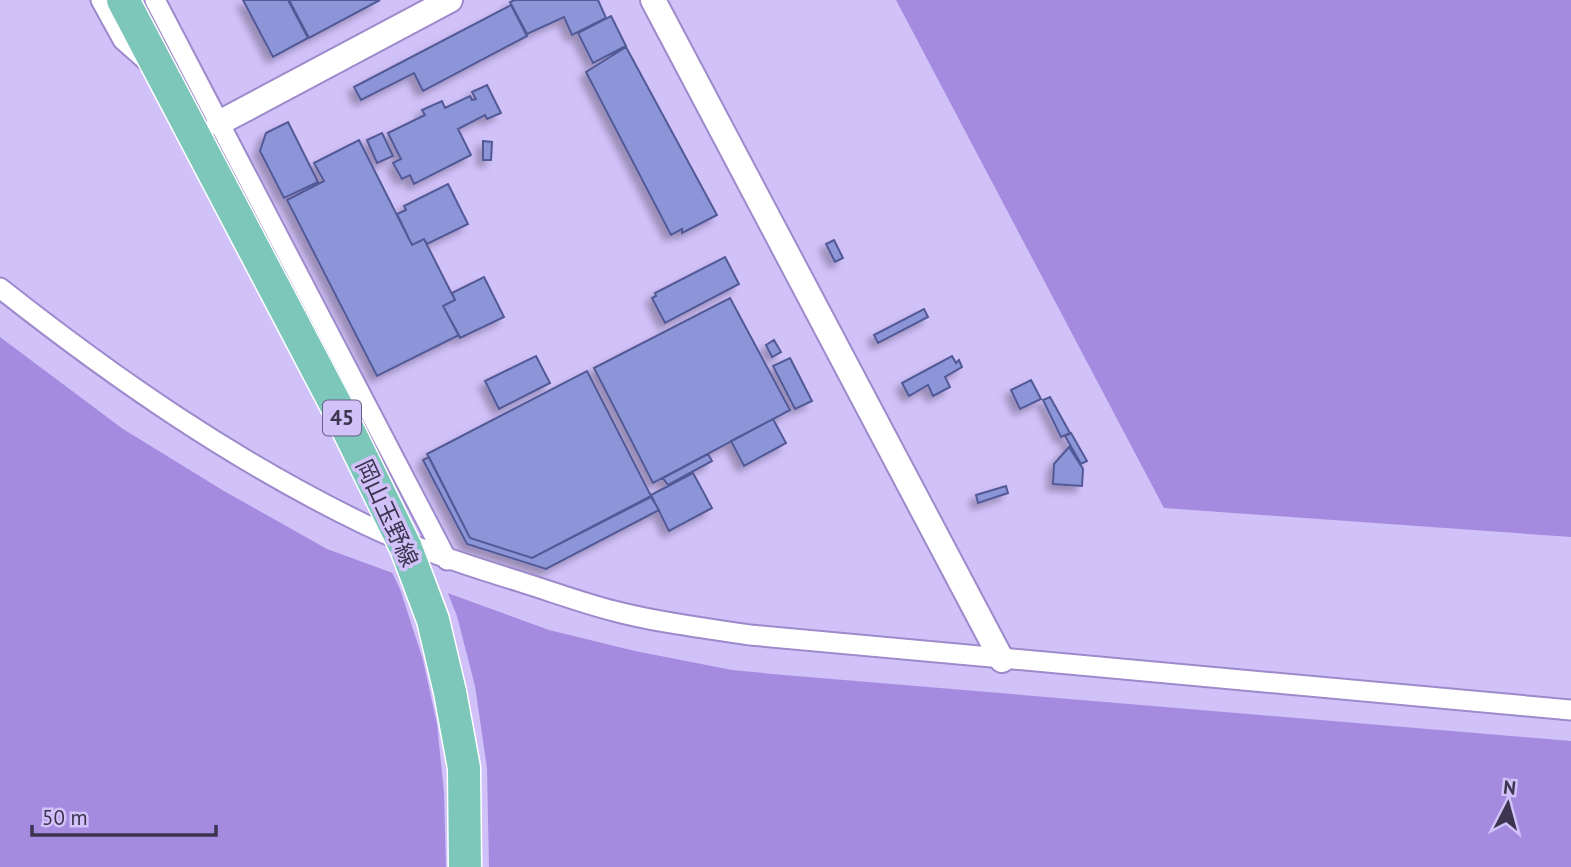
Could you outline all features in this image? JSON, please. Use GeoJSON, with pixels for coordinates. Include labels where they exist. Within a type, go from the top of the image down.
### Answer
{"type":"FeatureCollection","features":[{"type":"Feature","properties":{"kind":"main road","name":"岡山玉野線"},"geometry":{"type":"LineString","coordinates":[[123,0],[337,407],[406,548],[433,620],[450,692],[464,768],[465,867]]}},
{"type":"Feature","properties":{"kind":"street"},"geometry":{"type":"LineString","coordinates":[[100,0],[123,40],[219,123]]}},
{"type":"Feature","properties":{"kind":"street"},"geometry":{"type":"LineString","coordinates":[[155,0],[447,560]]}},
{"type":"Feature","properties":{"kind":"street"},"geometry":{"type":"LineString","coordinates":[[219,123],[450,0]]}},
{"type":"Feature","properties":{"kind":"street"},"geometry":{"type":"LineString","coordinates":[[653,0],[1002,660]]}},
{"type":"Feature","properties":{"kind":"street"},"geometry":{"type":"LineString","coordinates":[[0,289],[74,346],[194,428],[307,495],[366,525],[447,560],[614,611],[673,624],[750,635],[1571,710]]}},
{"type":"Feature","properties":{"kind":"shaded area"},"geometry":{"type":"Polygon","coordinates":[[[896,0],[1571,0],[1571,537],[1164,508],[896,0]]]}},
{"type":"Feature","properties":{"kind":"shaded area"},"geometry":{"type":"Polygon","coordinates":[[[0,337],[123,429],[224,491],[327,549],[549,630],[635,651],[732,670],[1571,741],[1571,867],[0,867],[0,337]]]}},
{"type":"Feature","properties":{"kind":"pier"},"geometry":{"type":"Polygon","coordinates":[[[391,570],[447,591],[457,616],[475,686],[487,768],[489,867],[446,867],[444,792],[437,724],[423,660],[400,589],[391,570]]]}},
{"type":"Feature","properties":{"kind":"building"},"geometry":{"type":"Polygon","coordinates":[[[243,0],[288,0],[308,38],[273,57],[243,0]]]}},
{"type":"Feature","properties":{"kind":"building"},"geometry":{"type":"Polygon","coordinates":[[[289,0],[380,0],[309,38],[289,0]]]}},
{"type":"Feature","properties":{"kind":"building"},"geometry":{"type":"Polygon","coordinates":[[[598,0],[606,18],[572,35],[564,17],[527,34],[510,2],[598,0]]]}},
{"type":"Feature","properties":{"kind":"building"},"geometry":{"type":"Polygon","coordinates":[[[511,5],[527,36],[423,91],[414,73],[361,100],[354,87],[511,5]]]}},
{"type":"Feature","properties":{"kind":"building"},"geometry":{"type":"Polygon","coordinates":[[[611,16],[626,46],[593,63],[578,33],[611,16]]]}},
{"type":"Feature","properties":{"kind":"building"},"geometry":{"type":"Polygon","coordinates":[[[626,47],[717,215],[682,233],[682,229],[671,235],[586,72],[626,47]]]}},
{"type":"Feature","properties":{"kind":"building"},"geometry":{"type":"Polygon","coordinates":[[[487,85],[501,113],[487,119],[485,115],[458,129],[471,155],[414,184],[410,175],[402,179],[393,163],[401,159],[388,133],[425,115],[422,110],[442,101],[445,108],[470,96],[472,100],[476,99],[472,92],[487,85]]]}},
{"type":"Feature","properties":{"kind":"building"},"geometry":{"type":"Polygon","coordinates":[[[288,122],[318,182],[284,198],[260,151],[266,133],[288,122]]]}},
{"type":"Feature","properties":{"kind":"building"},"geometry":{"type":"Polygon","coordinates":[[[382,133],[393,156],[377,163],[367,140],[382,133]]]}},
{"type":"Feature","properties":{"kind":"building"},"geometry":{"type":"Polygon","coordinates":[[[359,140],[412,245],[424,239],[455,300],[443,306],[459,335],[377,376],[287,200],[324,181],[314,163],[359,140]]]}},
{"type":"Feature","properties":{"kind":"building"},"geometry":{"type":"Polygon","coordinates":[[[483,141],[492,142],[491,160],[483,160],[483,141]]]}},
{"type":"Feature","properties":{"kind":"building"},"geometry":{"type":"Polygon","coordinates":[[[448,184],[468,224],[427,244],[424,239],[412,245],[397,214],[406,210],[404,206],[448,184]]]}},
{"type":"Feature","properties":{"kind":"building"},"geometry":{"type":"Polygon","coordinates":[[[834,240],[843,258],[835,262],[826,244],[834,240]]]}},
{"type":"Feature","properties":{"kind":"building"},"geometry":{"type":"Polygon","coordinates":[[[725,257],[739,284],[665,323],[652,298],[656,296],[655,293],[725,257]]]}},
{"type":"Feature","properties":{"kind":"building"},"geometry":{"type":"Polygon","coordinates":[[[484,277],[504,317],[460,338],[443,306],[455,300],[452,293],[484,277]]]}},
{"type":"Feature","properties":{"kind":"building"},"geometry":{"type":"Polygon","coordinates":[[[730,298],[790,410],[653,483],[594,368],[730,298]]]}},
{"type":"Feature","properties":{"kind":"building"},"geometry":{"type":"Polygon","coordinates":[[[924,309],[928,317],[878,343],[874,335],[924,309]]]}},
{"type":"Feature","properties":{"kind":"building"},"geometry":{"type":"Polygon","coordinates":[[[774,340],[781,352],[772,357],[766,345],[774,340]]]}},
{"type":"Feature","properties":{"kind":"building"},"geometry":{"type":"Polygon","coordinates":[[[536,356],[550,383],[499,409],[485,381],[536,356]]]}},
{"type":"Feature","properties":{"kind":"building"},"geometry":{"type":"Polygon","coordinates":[[[952,356],[956,363],[959,360],[962,367],[945,377],[950,387],[933,396],[928,385],[909,396],[902,383],[952,356]]]}},
{"type":"Feature","properties":{"kind":"building"},"geometry":{"type":"Polygon","coordinates":[[[790,358],[812,401],[795,409],[773,366],[790,358]]]}},
{"type":"Feature","properties":{"kind":"building"},"geometry":{"type":"Polygon","coordinates":[[[587,371],[651,496],[532,558],[470,538],[427,454],[587,371]]]}},
{"type":"Feature","properties":{"kind":"building"},"geometry":{"type":"Polygon","coordinates":[[[1031,380],[1041,399],[1020,409],[1011,390],[1031,380]]]}},
{"type":"Feature","properties":{"kind":"building"},"geometry":{"type":"Polygon","coordinates":[[[1050,397],[1070,433],[1061,437],[1043,400],[1050,397]]]}},
{"type":"Feature","properties":{"kind":"building"},"geometry":{"type":"Polygon","coordinates":[[[773,419],[786,443],[744,466],[731,441],[773,419]]]}},
{"type":"Feature","properties":{"kind":"building"},"geometry":{"type":"Polygon","coordinates":[[[1071,433],[1087,461],[1081,464],[1065,436],[1071,433]]]}},
{"type":"Feature","properties":{"kind":"building"},"geometry":{"type":"Polygon","coordinates":[[[1069,447],[1083,469],[1082,486],[1053,484],[1054,464],[1069,447]]]}},
{"type":"Feature","properties":{"kind":"building"},"geometry":{"type":"Polygon","coordinates":[[[708,454],[712,461],[668,485],[663,478],[708,454]]]}},
{"type":"Feature","properties":{"kind":"building"},"geometry":{"type":"Polygon","coordinates":[[[429,457],[470,538],[532,558],[651,497],[659,510],[546,569],[467,544],[423,460],[429,457]]]}},
{"type":"Feature","properties":{"kind":"building"},"geometry":{"type":"Polygon","coordinates":[[[693,473],[712,508],[669,531],[651,495],[693,473]]]}},
{"type":"Feature","properties":{"kind":"building"},"geometry":{"type":"Polygon","coordinates":[[[1006,486],[1008,493],[978,503],[976,495],[1006,486]]]}}]}
